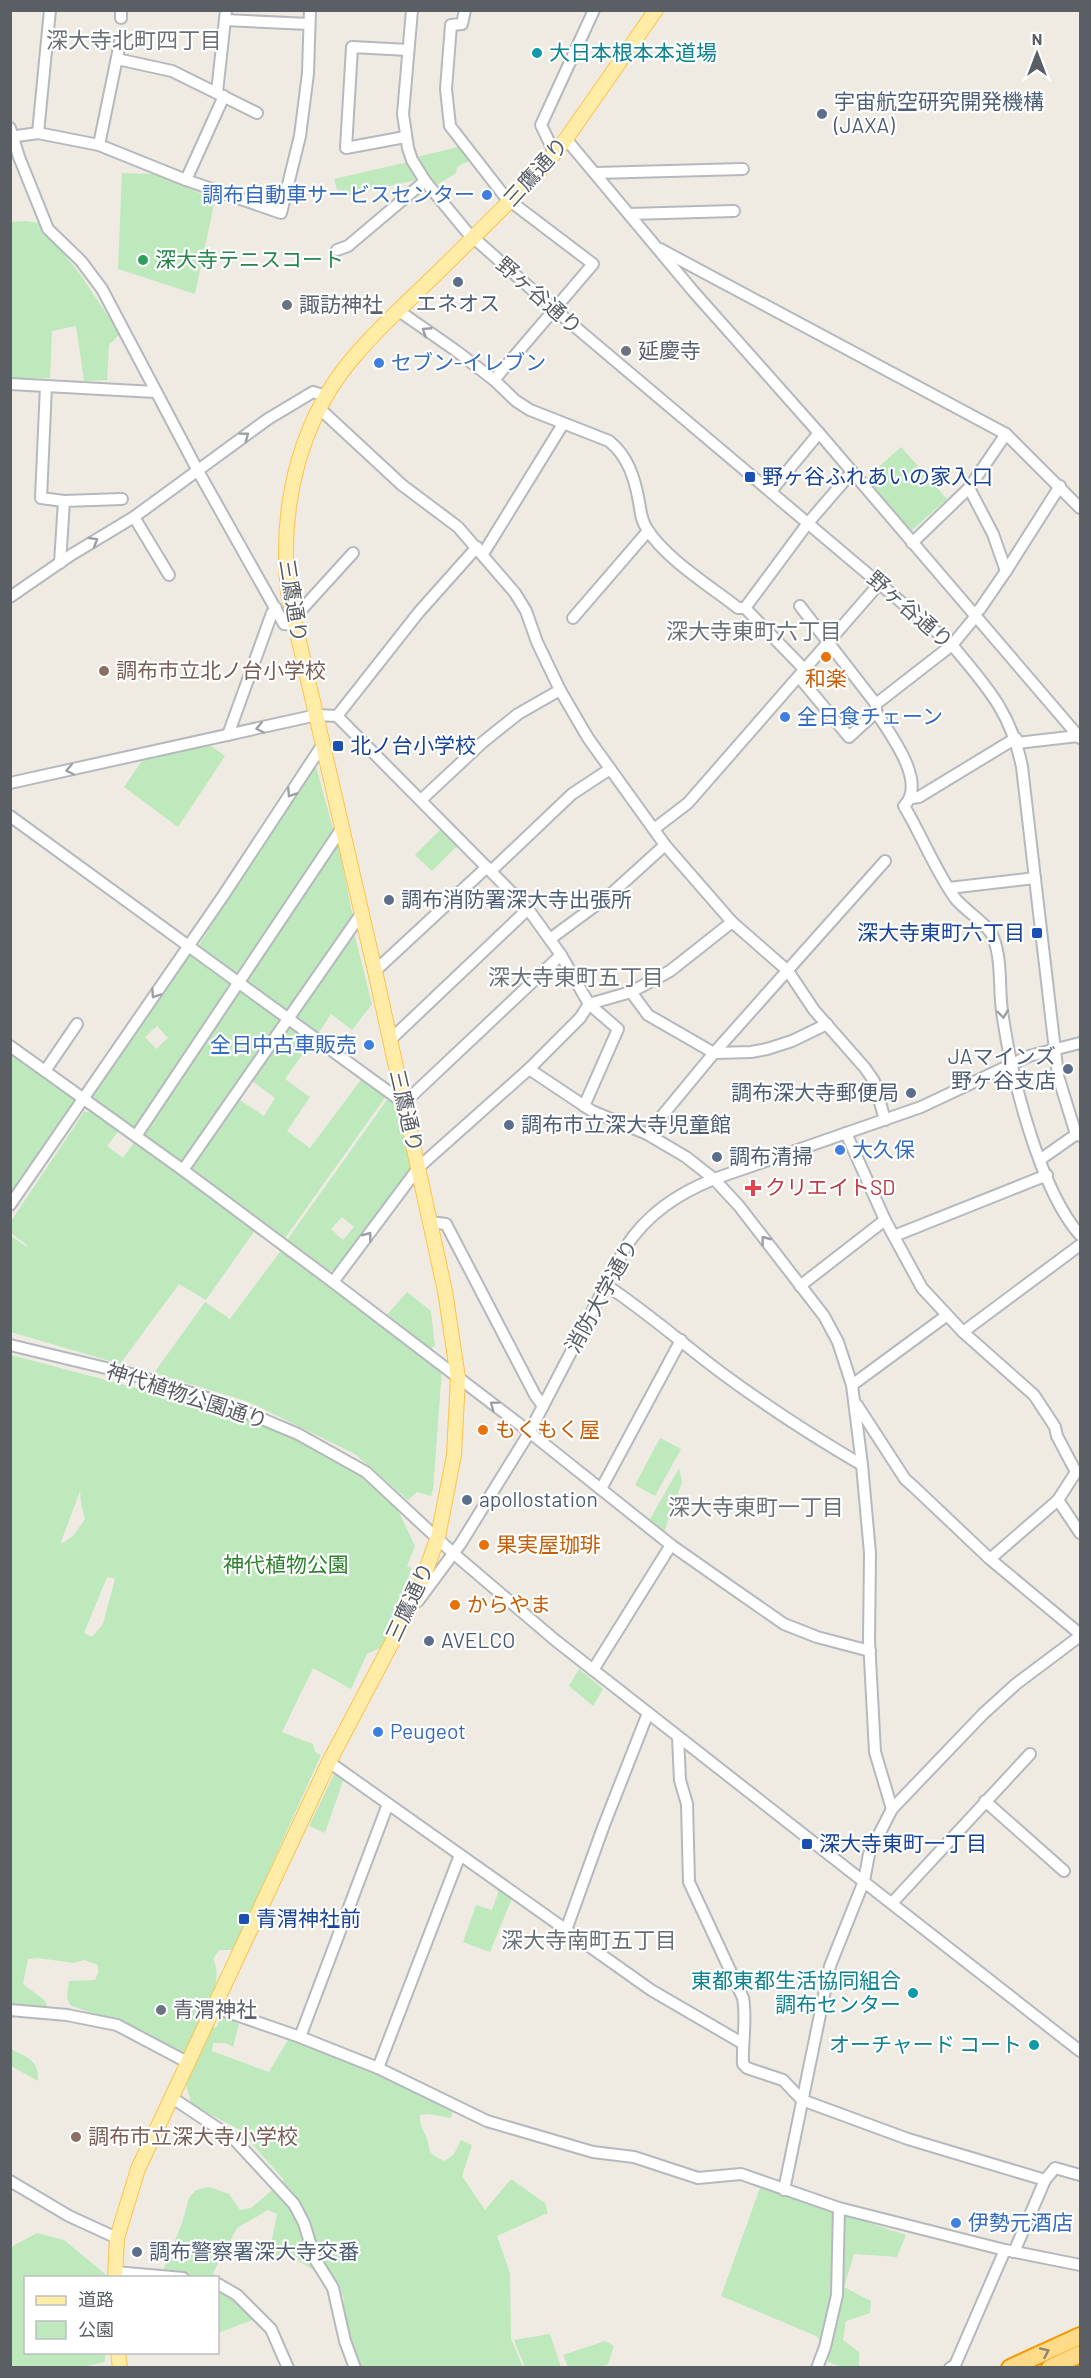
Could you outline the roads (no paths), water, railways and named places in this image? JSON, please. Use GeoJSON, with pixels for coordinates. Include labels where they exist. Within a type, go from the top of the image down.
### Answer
{"type":"FeatureCollection","features":[{"type":"Feature","properties":{"kind":"highway"},"geometry":{"type":"LineString","coordinates":[[1010,2367],[1080,2336]]}},
{"type":"Feature","properties":{"kind":"highway"},"geometry":{"type":"LineString","coordinates":[[1050,2367],[1080,2354]]}},
{"type":"Feature","properties":{"kind":"main road","name":"三鷹通り"},"geometry":{"type":"LineString","coordinates":[[115,2275],[117,2238],[133,2181],[328,1762],[404,1620],[428,1569],[438,1538],[454,1455],[458,1378],[450,1320],[375,971],[294,622],[285,560],[289,499],[300,452],[322,402],[358,352],[511,202],[555,154],[656,10]]}},
{"type":"Feature","properties":{"kind":"street"},"geometry":{"type":"LineString","coordinates":[[38,134],[50,10]]}},
{"type":"Feature","properties":{"kind":"street"},"geometry":{"type":"LineString","coordinates":[[310,10],[308,73],[300,135],[281,213],[186,180],[99,145],[38,134],[12,133],[19,158],[48,229],[81,261],[102,289],[127,333],[155,392],[284,624],[294,622],[353,553]]}},
{"type":"Feature","properties":{"kind":"street","name":"野ヶ谷通り"},"geometry":{"type":"LineString","coordinates":[[412,10],[403,114],[405,137],[412,160],[425,181],[473,238],[952,645],[996,699],[1016,740],[1023,767],[1058,1076],[1066,1106],[1079,1135]]}},
{"type":"Feature","properties":{"kind":"street"},"geometry":{"type":"LineString","coordinates":[[465,10],[462,24],[452,25],[448,49],[446,89],[450,126],[511,202],[593,264],[494,380]]}},
{"type":"Feature","properties":{"kind":"street"},"geometry":{"type":"LineString","coordinates":[[555,154],[542,125],[594,10]]}},
{"type":"Feature","properties":{"kind":"street"},"geometry":{"type":"LineString","coordinates":[[186,180],[220,94],[225,15],[309,24]]}},
{"type":"Feature","properties":{"kind":"street"},"geometry":{"type":"LineString","coordinates":[[99,145],[121,38]]}},
{"type":"Feature","properties":{"kind":"street"},"geometry":{"type":"LineString","coordinates":[[405,137],[346,148],[352,47],[408,50]]}},
{"type":"Feature","properties":{"kind":"street"},"geometry":{"type":"LineString","coordinates":[[117,59],[172,71],[257,113]]}},
{"type":"Feature","properties":{"kind":"street"},"geometry":{"type":"LineString","coordinates":[[566,139],[655,246],[1079,737]]}},
{"type":"Feature","properties":{"kind":"street"},"geometry":{"type":"LineString","coordinates":[[595,173],[743,169]]}},
{"type":"Feature","properties":{"kind":"street"},"geometry":{"type":"LineString","coordinates":[[337,250],[348,246],[425,181]]}},
{"type":"Feature","properties":{"kind":"street"},"geometry":{"type":"LineString","coordinates":[[629,214],[734,211]]}},
{"type":"Feature","properties":{"kind":"street"},"geometry":{"type":"LineString","coordinates":[[655,246],[1006,434],[1080,508]]}},
{"type":"Feature","properties":{"kind":"street"},"geometry":{"type":"LineString","coordinates":[[399,311],[455,350],[523,406],[544,417],[609,441],[620,450],[632,471],[640,517],[648,531],[662,547],[692,573],[738,608],[745,608],[802,674],[849,737],[876,708],[952,645],[1006,571],[1060,486]]}},
{"type":"Feature","properties":{"kind":"street"},"geometry":{"type":"LineString","coordinates":[[10,384],[155,392]]}},
{"type":"Feature","properties":{"kind":"street"},"geometry":{"type":"LineString","coordinates":[[46,386],[41,498],[64,501],[122,499]]}},
{"type":"Feature","properties":{"kind":"street"},"geometry":{"type":"LineString","coordinates":[[10,597],[134,517],[268,419],[313,392],[402,485],[450,520],[515,593],[560,690],[588,738],[665,845],[732,922],[788,971],[814,1010],[874,1081],[885,1120]]}},
{"type":"Feature","properties":{"kind":"street"},"geometry":{"type":"LineString","coordinates":[[337,717],[419,612],[480,551],[563,424]]}},
{"type":"Feature","properties":{"kind":"street"},"geometry":{"type":"LineString","coordinates":[[771,491],[819,434]]}},
{"type":"Feature","properties":{"kind":"street"},"geometry":{"type":"LineString","coordinates":[[912,543],[969,488],[1006,434]]}},
{"type":"Feature","properties":{"kind":"street"},"geometry":{"type":"LineString","coordinates":[[745,608],[808,523],[852,472]]}},
{"type":"Feature","properties":{"kind":"street"},"geometry":{"type":"LineString","coordinates":[[969,488],[993,534],[1006,571]]}},
{"type":"Feature","properties":{"kind":"street"},"geometry":{"type":"LineString","coordinates":[[60,563],[64,501]]}},
{"type":"Feature","properties":{"kind":"street"},"geometry":{"type":"LineString","coordinates":[[134,517],[169,575]]}},
{"type":"Feature","properties":{"kind":"street"},"geometry":{"type":"LineString","coordinates":[[573,618],[648,531]]}},
{"type":"Feature","properties":{"kind":"street"},"geometry":{"type":"LineString","coordinates":[[654,829],[688,803],[879,584]]}},
{"type":"Feature","properties":{"kind":"street"},"geometry":{"type":"LineString","coordinates":[[800,606],[876,708],[904,757],[913,786],[912,798]]}},
{"type":"Feature","properties":{"kind":"street"},"geometry":{"type":"LineString","coordinates":[[228,735],[272,613],[276,608]]}},
{"type":"Feature","properties":{"kind":"street"},"geometry":{"type":"LineString","coordinates":[[421,800],[518,714],[560,690]]}},
{"type":"Feature","properties":{"kind":"street"},"geometry":{"type":"LineString","coordinates":[[10,783],[317,716],[337,717],[528,909],[561,955],[589,1004],[618,1029],[584,1106]]}},
{"type":"Feature","properties":{"kind":"street"},"geometry":{"type":"LineString","coordinates":[[1079,737],[1016,740],[919,797],[912,798],[904,806],[959,903],[993,935],[999,963],[1002,1018],[1018,1092],[1047,1175],[1071,1225],[1080,1235]]}},
{"type":"Feature","properties":{"kind":"street"},"geometry":{"type":"LineString","coordinates":[[10,1205],[323,744]]}},
{"type":"Feature","properties":{"kind":"street"},"geometry":{"type":"LineString","coordinates":[[375,971],[572,794],[610,769]]}},
{"type":"Feature","properties":{"kind":"street"},"geometry":{"type":"LineString","coordinates":[[10,816],[404,1102],[561,955]]}},
{"type":"Feature","properties":{"kind":"street"},"geometry":{"type":"LineString","coordinates":[[136,1136],[342,828]]}},
{"type":"Feature","properties":{"kind":"street"},"geometry":{"type":"LineString","coordinates":[[550,939],[611,894],[665,845]]}},
{"type":"Feature","properties":{"kind":"street"},"geometry":{"type":"LineString","coordinates":[[647,1134],[714,1053],[885,861]]}},
{"type":"Feature","properties":{"kind":"street"},"geometry":{"type":"LineString","coordinates":[[949,888],[1035,878]]}},
{"type":"Feature","properties":{"kind":"street"},"geometry":{"type":"LineString","coordinates":[[390,1040],[528,909]]}},
{"type":"Feature","properties":{"kind":"street"},"geometry":{"type":"LineString","coordinates":[[183,1170],[361,914]]}},
{"type":"Feature","properties":{"kind":"street"},"geometry":{"type":"LineString","coordinates":[[333,1282],[418,1167],[529,1069],[580,1018],[589,1004],[631,993],[670,971],[732,922]]}},
{"type":"Feature","properties":{"kind":"street"},"geometry":{"type":"LineString","coordinates":[[631,993],[648,1015],[714,1053],[752,1052],[781,1046],[826,1024]]}},
{"type":"Feature","properties":{"kind":"street"},"geometry":{"type":"LineString","coordinates":[[45,1071],[77,1024]]}},
{"type":"Feature","properties":{"kind":"street","name":"消防大学通り"},"geometry":{"type":"LineString","coordinates":[[404,1620],[461,1543],[529,1432],[632,1238],[651,1216],[683,1192],[714,1179],[929,1103],[1013,1063],[1055,1048],[1080,1043]]}},
{"type":"Feature","properties":{"kind":"street"},"geometry":{"type":"LineString","coordinates":[[10,1046],[183,1170],[333,1282],[529,1432],[671,1545],[784,1624],[817,1637],[870,1651]]}},
{"type":"Feature","properties":{"kind":"street"},"geometry":{"type":"LineString","coordinates":[[529,1069],[584,1106],[647,1134],[686,1157],[714,1179],[739,1206],[824,1316],[838,1342],[855,1402],[870,1553],[870,1651],[875,1752],[892,1809]]}},
{"type":"Feature","properties":{"kind":"street"},"geometry":{"type":"LineString","coordinates":[[846,1132],[885,1220],[922,1288],[946,1316],[1034,1395],[1055,1427],[1057,1436],[1076,1472],[1058,1500],[990,1559]]}},
{"type":"Feature","properties":{"kind":"street"},"geometry":{"type":"LineString","coordinates":[[1041,1159],[1079,1135]]}},
{"type":"Feature","properties":{"kind":"street"},"geometry":{"type":"LineString","coordinates":[[894,1236],[1047,1175]]}},
{"type":"Feature","properties":{"kind":"street"},"geometry":{"type":"LineString","coordinates":[[800,1286],[885,1220]]}},
{"type":"Feature","properties":{"kind":"street"},"geometry":{"type":"LineString","coordinates":[[430,1222],[446,1224],[535,1395],[543,1406]]}},
{"type":"Feature","properties":{"kind":"street"},"geometry":{"type":"LineString","coordinates":[[963,1332],[1080,1245]]}},
{"type":"Feature","properties":{"kind":"street"},"geometry":{"type":"LineString","coordinates":[[606,1285],[774,1410],[862,1465]]}},
{"type":"Feature","properties":{"kind":"street"},"geometry":{"type":"LineString","coordinates":[[852,1385],[946,1316]]}},
{"type":"Feature","properties":{"kind":"street"},"geometry":{"type":"LineString","coordinates":[[601,1489],[681,1340]]}},
{"type":"Feature","properties":{"kind":"street","name":"神代植物公園通り"},"geometry":{"type":"LineString","coordinates":[[10,1345],[153,1380],[229,1405],[269,1421],[366,1472],[453,1553],[593,1670],[1078,2045]]}},
{"type":"Feature","properties":{"kind":"street"},"geometry":{"type":"LineString","coordinates":[[784,2190],[830,1966],[864,1881],[869,1854],[892,1809],[982,1714],[1016,1684],[1080,1635],[990,1559],[905,1479],[855,1402]]}},
{"type":"Feature","properties":{"kind":"street"},"geometry":{"type":"LineString","coordinates":[[1058,1500],[1080,1533]]}},
{"type":"Feature","properties":{"kind":"street"},"geometry":{"type":"LineString","coordinates":[[593,1670],[671,1545]]}},
{"type":"Feature","properties":{"kind":"street"},"geometry":{"type":"LineString","coordinates":[[566,1930],[648,1713]]}},
{"type":"Feature","properties":{"kind":"street"},"geometry":{"type":"LineString","coordinates":[[678,1737],[680,1780],[687,1804],[689,1882],[743,1998],[745,2008],[743,2064],[747,2068],[783,2080],[801,2100],[908,2139],[1045,2180]]}},
{"type":"Feature","properties":{"kind":"street"},"geometry":{"type":"LineString","coordinates":[[892,1903],[1030,1754]]}},
{"type":"Feature","properties":{"kind":"street"},"geometry":{"type":"LineString","coordinates":[[328,1762],[651,1990],[742,2043]]}},
{"type":"Feature","properties":{"kind":"street"},"geometry":{"type":"LineString","coordinates":[[985,1800],[1064,1871]]}},
{"type":"Feature","properties":{"kind":"street"},"geometry":{"type":"LineString","coordinates":[[300,2037],[388,1804]]}},
{"type":"Feature","properties":{"kind":"street"},"geometry":{"type":"LineString","coordinates":[[378,2068],[460,1855]]}},
{"type":"Feature","properties":{"kind":"street"},"geometry":{"type":"LineString","coordinates":[[213,2007],[300,2037],[378,2068],[487,2121],[593,2152],[634,2157],[698,2178],[741,2174],[839,2208],[1009,2251],[1080,2265]]}},
{"type":"Feature","properties":{"kind":"street"},"geometry":{"type":"LineString","coordinates":[[10,2010],[67,2015],[117,2025],[187,2062]]}},
{"type":"Feature","properties":{"kind":"street"},"geometry":{"type":"LineString","coordinates":[[171,2097],[234,2139],[294,2204],[304,2223],[315,2259],[333,2288],[345,2341],[355,2367]]}},
{"type":"Feature","properties":{"kind":"street"},"geometry":{"type":"LineString","coordinates":[[954,2367],[1045,2180],[1055,2168],[1080,2175]]}},
{"type":"Feature","properties":{"kind":"street"},"geometry":{"type":"LineString","coordinates":[[10,2181],[69,2216],[117,2238]]}},
{"type":"Feature","properties":{"kind":"street"},"geometry":{"type":"LineString","coordinates":[[817,2367],[825,2347],[837,2295],[839,2208]]}},
{"type":"Feature","properties":{"kind":"street"},"geometry":{"type":"LineString","coordinates":[[115,2275],[149,2276]]}},
{"type":"Feature","properties":{"kind":"street"},"geometry":{"type":"LineString","coordinates":[[219,2285],[237,2295],[271,2329],[288,2367]]}},
{"type":"Feature","properties":{"kind":"place","name":"大日本根本本道場"},"geometry":{"type":"Point","coordinates":[537,53]}},
{"type":"Feature","properties":{"kind":"place","name":"宇宙航空研究開発機構 (JAXA)"},"geometry":{"type":"Point","coordinates":[822,114]}},
{"type":"Feature","properties":{"kind":"place","name":"調布自動車サービスセンター"},"geometry":{"type":"Point","coordinates":[487,195]}},
{"type":"Feature","properties":{"kind":"place","name":"深大寺テニスコート"},"geometry":{"type":"Point","coordinates":[143,260]}},
{"type":"Feature","properties":{"kind":"place","name":"エネオス"},"geometry":{"type":"Point","coordinates":[458,282]}},
{"type":"Feature","properties":{"kind":"place","name":"諏訪神社"},"geometry":{"type":"Point","coordinates":[287,305]}},
{"type":"Feature","properties":{"kind":"place","name":"延慶寺"},"geometry":{"type":"Point","coordinates":[626,351]}},
{"type":"Feature","properties":{"kind":"place","name":"セブン-イレブン"},"geometry":{"type":"Point","coordinates":[379,363]}},
{"type":"Feature","properties":{"kind":"place","name":"野ヶ谷ふれあいの家入口"},"geometry":{"type":"Point","coordinates":[750,477]}},
{"type":"Feature","properties":{"kind":"place","name":"和楽"},"geometry":{"type":"Point","coordinates":[826,657]}},
{"type":"Feature","properties":{"kind":"place","name":"調布市立北ノ台小学校"},"geometry":{"type":"Point","coordinates":[104,671]}},
{"type":"Feature","properties":{"kind":"place","name":"全日食チェーン"},"geometry":{"type":"Point","coordinates":[785,717]}},
{"type":"Feature","properties":{"kind":"place","name":"北ノ台小学校"},"geometry":{"type":"Point","coordinates":[338,746]}},
{"type":"Feature","properties":{"kind":"place","name":"調布消防署深大寺出張所"},"geometry":{"type":"Point","coordinates":[389,900]}},
{"type":"Feature","properties":{"kind":"place","name":"深大寺東町六丁目"},"geometry":{"type":"Point","coordinates":[1037,933]}},
{"type":"Feature","properties":{"kind":"place","name":"全日中古車販売"},"geometry":{"type":"Point","coordinates":[369,1045]}},
{"type":"Feature","properties":{"kind":"place","name":"JAマインズ 野ヶ谷支店"},"geometry":{"type":"Point","coordinates":[1068,1069]}},
{"type":"Feature","properties":{"kind":"place","name":"調布深大寺郵便局"},"geometry":{"type":"Point","coordinates":[911,1093]}},
{"type":"Feature","properties":{"kind":"place","name":"調布市立深大寺児童館"},"geometry":{"type":"Point","coordinates":[509,1125]}},
{"type":"Feature","properties":{"kind":"place","name":"大久保"},"geometry":{"type":"Point","coordinates":[840,1150]}},
{"type":"Feature","properties":{"kind":"place","name":"調布清掃"},"geometry":{"type":"Point","coordinates":[717,1157]}},
{"type":"Feature","properties":{"kind":"place","name":"クリエイトSD"},"geometry":{"type":"Point","coordinates":[753,1188]}},
{"type":"Feature","properties":{"kind":"place","name":"もくもく屋"},"geometry":{"type":"Point","coordinates":[483,1430]}},
{"type":"Feature","properties":{"kind":"place","name":"apollostation"},"geometry":{"type":"Point","coordinates":[467,1500]}},
{"type":"Feature","properties":{"kind":"place","name":"果実屋珈琲"},"geometry":{"type":"Point","coordinates":[484,1545]}},
{"type":"Feature","properties":{"kind":"place","name":"からやま"},"geometry":{"type":"Point","coordinates":[455,1605]}},
{"type":"Feature","properties":{"kind":"place","name":"AVELCO"},"geometry":{"type":"Point","coordinates":[429,1641]}},
{"type":"Feature","properties":{"kind":"place","name":"Peugeot"},"geometry":{"type":"Point","coordinates":[378,1732]}},
{"type":"Feature","properties":{"kind":"place","name":"深大寺東町一丁目"},"geometry":{"type":"Point","coordinates":[807,1844]}},
{"type":"Feature","properties":{"kind":"place","name":"青渭神社前"},"geometry":{"type":"Point","coordinates":[244,1919]}},
{"type":"Feature","properties":{"kind":"place","name":"東都東都生活協同組合 調布センター"},"geometry":{"type":"Point","coordinates":[913,1993]}},
{"type":"Feature","properties":{"kind":"place","name":"青渭神社"},"geometry":{"type":"Point","coordinates":[161,2010]}},
{"type":"Feature","properties":{"kind":"place","name":"オーチャード コート"},"geometry":{"type":"Point","coordinates":[1034,2045]}},
{"type":"Feature","properties":{"kind":"place","name":"調布市立深大寺小学校"},"geometry":{"type":"Point","coordinates":[76,2137]}},
{"type":"Feature","properties":{"kind":"place","name":"伊勢元酒店"},"geometry":{"type":"Point","coordinates":[956,2223]}},
{"type":"Feature","properties":{"kind":"place","name":"調布警察署深大寺交番"},"geometry":{"type":"Point","coordinates":[137,2252]}},
{"type":"Feature","properties":{"kind":"district","name":"深大寺北町四丁目"},"geometry":{"type":"Point","coordinates":[134,40]}},
{"type":"Feature","properties":{"kind":"district","name":"深大寺東町六丁目"},"geometry":{"type":"Point","coordinates":[754,631]}},
{"type":"Feature","properties":{"kind":"district","name":"深大寺東町五丁目"},"geometry":{"type":"Point","coordinates":[576,977]}},
{"type":"Feature","properties":{"kind":"district","name":"深大寺東町一丁目"},"geometry":{"type":"Point","coordinates":[756,1507]}},
{"type":"Feature","properties":{"kind":"district","name":"深大寺南町五丁目"},"geometry":{"type":"Point","coordinates":[589,1940]}},
{"type":"Feature","properties":{"kind":"park label","name":"神代植物公園"},"geometry":{"type":"Point","coordinates":[286,1565]}}]}
